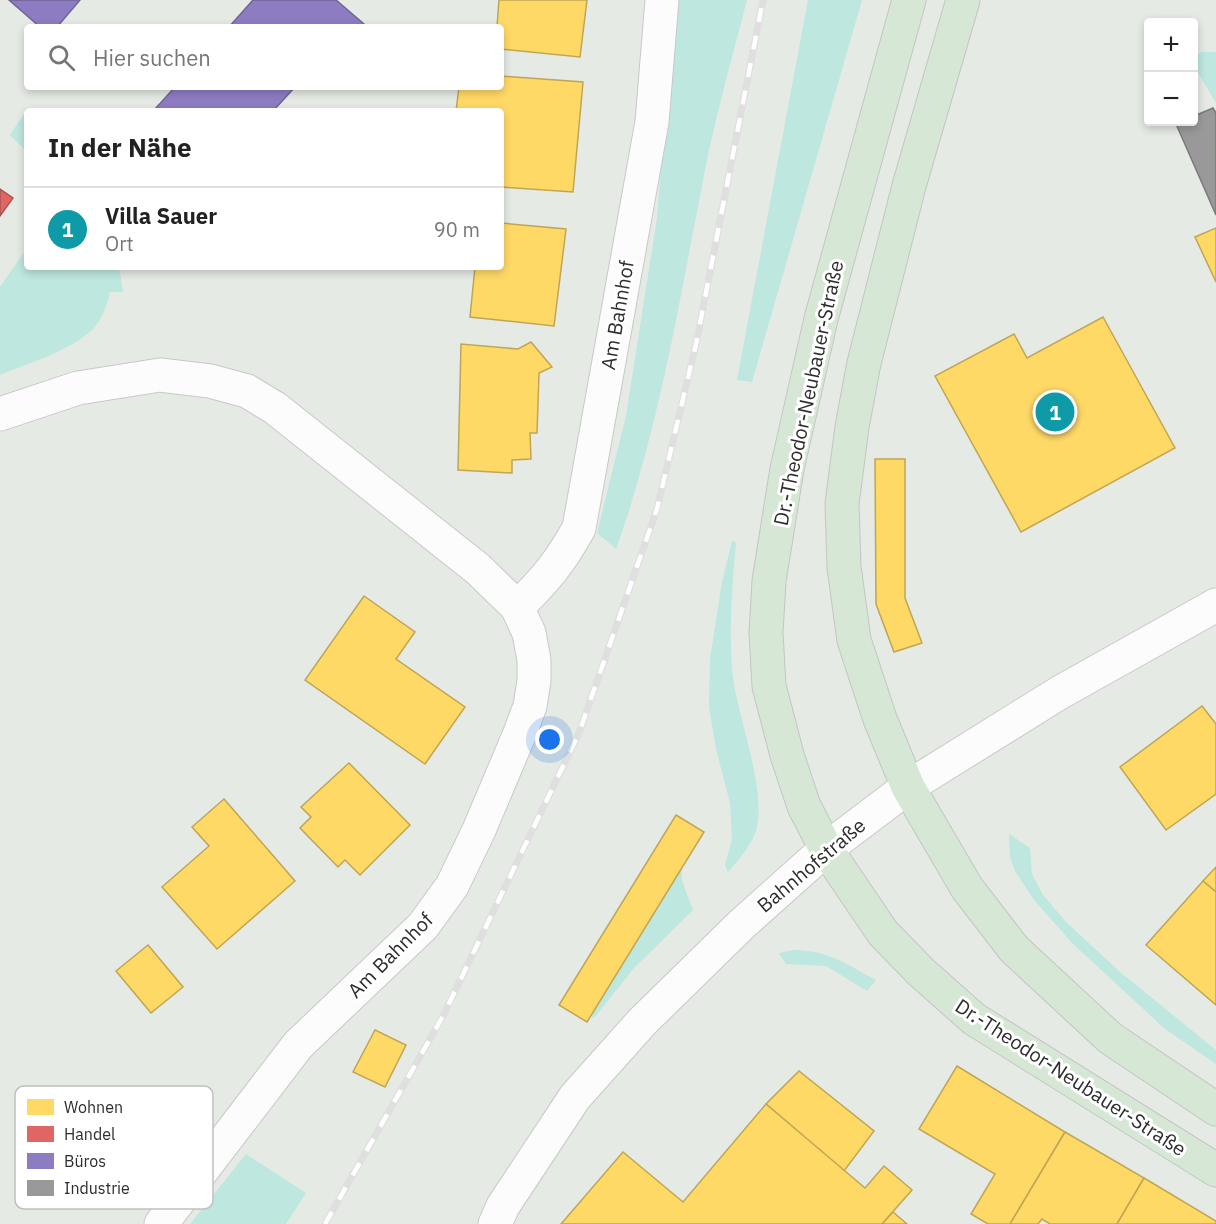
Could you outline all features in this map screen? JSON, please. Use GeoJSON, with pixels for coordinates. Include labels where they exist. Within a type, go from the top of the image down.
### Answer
{"type":"FeatureCollection","features":[{"type":"Feature","properties":{"kind":"main road","name":"Dr.-Theodor-Neubauer-Straße"},"geometry":{"type":"LineString","coordinates":[[909,0],[821,319],[787,469],[769,581],[766,633],[769,686],[787,755],[801,796],[826,849],[883,933],[921,972],[974,1019],[1216,1170]]}},
{"type":"Feature","properties":{"kind":"main road"},"geometry":{"type":"LineString","coordinates":[[963,0],[909,186],[864,363],[852,427],[842,504],[844,567],[854,640],[880,719],[909,787],[967,888],[1014,949],[1110,1038],[1216,1109]]}},
{"type":"Feature","properties":{"kind":"street","name":"Am Bahnhof"},"geometry":{"type":"LineString","coordinates":[[517,608],[551,574],[565,555],[579,528],[652,122],[662,0]]}},
{"type":"Feature","properties":{"kind":"street","name":"Am Bahnhof"},"geometry":{"type":"LineString","coordinates":[[0,414],[78,388],[160,375],[210,381],[247,392],[275,408],[469,562],[517,608],[529,633],[534,660],[530,706],[479,830],[452,886],[423,926],[298,1046],[213,1156]]}},
{"type":"Feature","properties":{"kind":"street","name":"Bahnhofstraße"},"geometry":{"type":"LineString","coordinates":[[495,1224],[503,1206],[583,1088],[642,1022],[720,945],[826,849],[909,787],[1059,693],[1216,605]]}},
{"type":"Feature","properties":{"kind":"street","name":"Am Bahnhof"},"geometry":{"type":"LineString","coordinates":[[161,1224],[173,1209]]}},
{"type":"Feature","properties":{"kind":"shaded area"},"geometry":{"type":"Polygon","coordinates":[[[677,0],[747,0],[709,150],[659,401],[616,549],[597,533],[626,416],[657,218],[670,53],[677,0]]]}},
{"type":"Feature","properties":{"kind":"shaded area"},"geometry":{"type":"Polygon","coordinates":[[[808,0],[862,0],[752,382],[737,380],[808,0]]]}},
{"type":"Feature","properties":{"kind":"shaded area"},"geometry":{"type":"Polygon","coordinates":[[[1216,52],[1216,103],[1198,73],[1198,54],[1216,52]]]}},
{"type":"Feature","properties":{"kind":"shaded area"},"geometry":{"type":"Polygon","coordinates":[[[24,114],[24,149],[10,135],[24,114]]]}},
{"type":"Feature","properties":{"kind":"shaded area"},"geometry":{"type":"Polygon","coordinates":[[[24,252],[24,270],[119,270],[123,292],[110,292],[99,322],[83,337],[48,356],[0,375],[0,287],[24,252]]]}},
{"type":"Feature","properties":{"kind":"shaded area"},"geometry":{"type":"Polygon","coordinates":[[[732,541],[736,542],[731,627],[733,678],[755,776],[758,815],[756,831],[751,842],[728,872],[725,865],[732,839],[730,803],[716,749],[709,707],[710,659],[722,582],[732,541]]]}},
{"type":"Feature","properties":{"kind":"shaded area"},"geometry":{"type":"Polygon","coordinates":[[[1009,834],[1030,848],[1032,874],[1043,895],[1066,922],[1120,972],[1216,1050],[1216,1064],[1165,1029],[1072,943],[1034,900],[1015,871],[1010,857],[1009,834]]]}},
{"type":"Feature","properties":{"kind":"shaded area"},"geometry":{"type":"Polygon","coordinates":[[[682,867],[682,881],[693,910],[634,968],[594,1018],[590,1016],[682,867]]]}},
{"type":"Feature","properties":{"kind":"shaded area"},"geometry":{"type":"Polygon","coordinates":[[[794,950],[828,956],[876,980],[867,991],[826,966],[786,964],[779,953],[794,950]]]}},
{"type":"Feature","properties":{"kind":"shaded area"},"geometry":{"type":"Polygon","coordinates":[[[246,1154],[306,1193],[286,1224],[190,1224],[202,1209],[213,1209],[213,1195],[246,1154]]]}},
{"type":"Feature","properties":{"kind":"building: Wohnen"},"geometry":{"type":"Polygon","coordinates":[[[499,0],[587,0],[580,57],[504,49],[504,24],[497,24],[499,0]]]}},
{"type":"Feature","properties":{"kind":"building: Wohnen"},"geometry":{"type":"Polygon","coordinates":[[[504,76],[583,82],[573,192],[504,187],[504,108],[456,108],[459,90],[504,90],[504,76]]]}},
{"type":"Feature","properties":{"kind":"building: Wohnen"},"geometry":{"type":"Polygon","coordinates":[[[504,223],[566,229],[554,326],[470,317],[475,270],[504,270],[504,223]]]}},
{"type":"Feature","properties":{"kind":"building: Wohnen"},"geometry":{"type":"Polygon","coordinates":[[[1216,228],[1216,282],[1195,237],[1216,228]]]}},
{"type":"Feature","properties":{"kind":"building: Wohnen"},"geometry":{"type":"Polygon","coordinates":[[[1103,317],[1175,448],[1021,532],[935,376],[1014,334],[1027,358],[1103,317]]]}},
{"type":"Feature","properties":{"kind":"building: Wohnen"},"geometry":{"type":"Polygon","coordinates":[[[531,342],[552,367],[539,373],[537,433],[530,433],[531,459],[512,460],[512,473],[458,470],[461,344],[518,349],[531,342]]]}},
{"type":"Feature","properties":{"kind":"building: Wohnen"},"geometry":{"type":"Polygon","coordinates":[[[875,459],[905,459],[905,598],[922,643],[894,652],[876,604],[875,459]]]}},
{"type":"Feature","properties":{"kind":"building: Wohnen"},"geometry":{"type":"Polygon","coordinates":[[[364,596],[415,632],[396,659],[465,707],[425,764],[305,680],[364,596]]]}},
{"type":"Feature","properties":{"kind":"building: Wohnen"},"geometry":{"type":"Polygon","coordinates":[[[1202,706],[1216,724],[1216,794],[1166,830],[1120,767],[1202,706]]]}},
{"type":"Feature","properties":{"kind":"building: Wohnen"},"geometry":{"type":"Polygon","coordinates":[[[349,763],[410,825],[360,875],[345,860],[338,867],[300,828],[311,817],[301,807],[349,763]]]}},
{"type":"Feature","properties":{"kind":"building: Wohnen"},"geometry":{"type":"Polygon","coordinates":[[[224,799],[295,881],[217,949],[162,887],[209,846],[192,827],[224,799]]]}},
{"type":"Feature","properties":{"kind":"building: Wohnen"},"geometry":{"type":"Polygon","coordinates":[[[676,815],[704,832],[587,1022],[559,1005],[676,815]]]}},
{"type":"Feature","properties":{"kind":"building: Wohnen"},"geometry":{"type":"Polygon","coordinates":[[[1216,867],[1216,892],[1203,881],[1216,867]]]}},
{"type":"Feature","properties":{"kind":"building: Wohnen"},"geometry":{"type":"Polygon","coordinates":[[[1203,881],[1216,892],[1216,1005],[1146,945],[1203,881]]]}},
{"type":"Feature","properties":{"kind":"building: Wohnen"},"geometry":{"type":"Polygon","coordinates":[[[148,945],[183,987],[151,1013],[116,971],[148,945]]]}},
{"type":"Feature","properties":{"kind":"building: Wohnen"},"geometry":{"type":"Polygon","coordinates":[[[375,1030],[406,1045],[385,1087],[353,1072],[375,1030]]]}},
{"type":"Feature","properties":{"kind":"building: Wohnen"},"geometry":{"type":"Polygon","coordinates":[[[957,1066],[1065,1132],[1010,1224],[988,1224],[971,1214],[995,1174],[919,1129],[957,1066]]]}},
{"type":"Feature","properties":{"kind":"building: Wohnen"},"geometry":{"type":"Polygon","coordinates":[[[799,1071],[874,1131],[844,1171],[766,1104],[799,1071]]]}},
{"type":"Feature","properties":{"kind":"building: Wohnen"},"geometry":{"type":"Polygon","coordinates":[[[766,1104],[865,1188],[884,1166],[912,1190],[882,1224],[561,1224],[623,1152],[683,1202],[766,1104]]]}},
{"type":"Feature","properties":{"kind":"building: Wohnen"},"geometry":{"type":"Polygon","coordinates":[[[1065,1132],[1144,1178],[1117,1224],[1050,1224],[1042,1219],[1038,1224],[1010,1224],[1065,1132]]]}},
{"type":"Feature","properties":{"kind":"building: Wohnen"},"geometry":{"type":"Polygon","coordinates":[[[1144,1178],[1216,1221],[1216,1224],[1117,1224],[1144,1178]]]}},
{"type":"Feature","properties":{"kind":"building: Wohnen"},"geometry":{"type":"Polygon","coordinates":[[[893,1212],[907,1224],[882,1224],[893,1212]]]}},
{"type":"Feature","properties":{"kind":"building: Handel"},"geometry":{"type":"Polygon","coordinates":[[[0,189],[13,198],[0,216],[0,189]]]}},
{"type":"Feature","properties":{"kind":"building: Büros"},"geometry":{"type":"Polygon","coordinates":[[[9,0],[80,0],[60,24],[37,24],[9,0]]]}},
{"type":"Feature","properties":{"kind":"building: Büros"},"geometry":{"type":"Polygon","coordinates":[[[253,0],[336,0],[364,24],[232,24],[253,0]]]}},
{"type":"Feature","properties":{"kind":"building: Büros"},"geometry":{"type":"Polygon","coordinates":[[[172,90],[292,90],[276,108],[156,108],[172,90]]]}},
{"type":"Feature","properties":{"kind":"building: Industrie"},"geometry":{"type":"Polygon","coordinates":[[[1213,108],[1216,113],[1216,215],[1177,126],[1198,126],[1198,114],[1213,108]]]}},
{"type":"Feature","properties":{"kind":"railway"},"geometry":{"type":"LineString","coordinates":[[325,1224],[443,1016],[579,733],[657,509],[696,344],[763,0]]}},
{"type":"Feature","properties":{"kind":"place","name":"Villa Sauer"},"geometry":{"type":"Point","coordinates":[1055,412]}}]}
